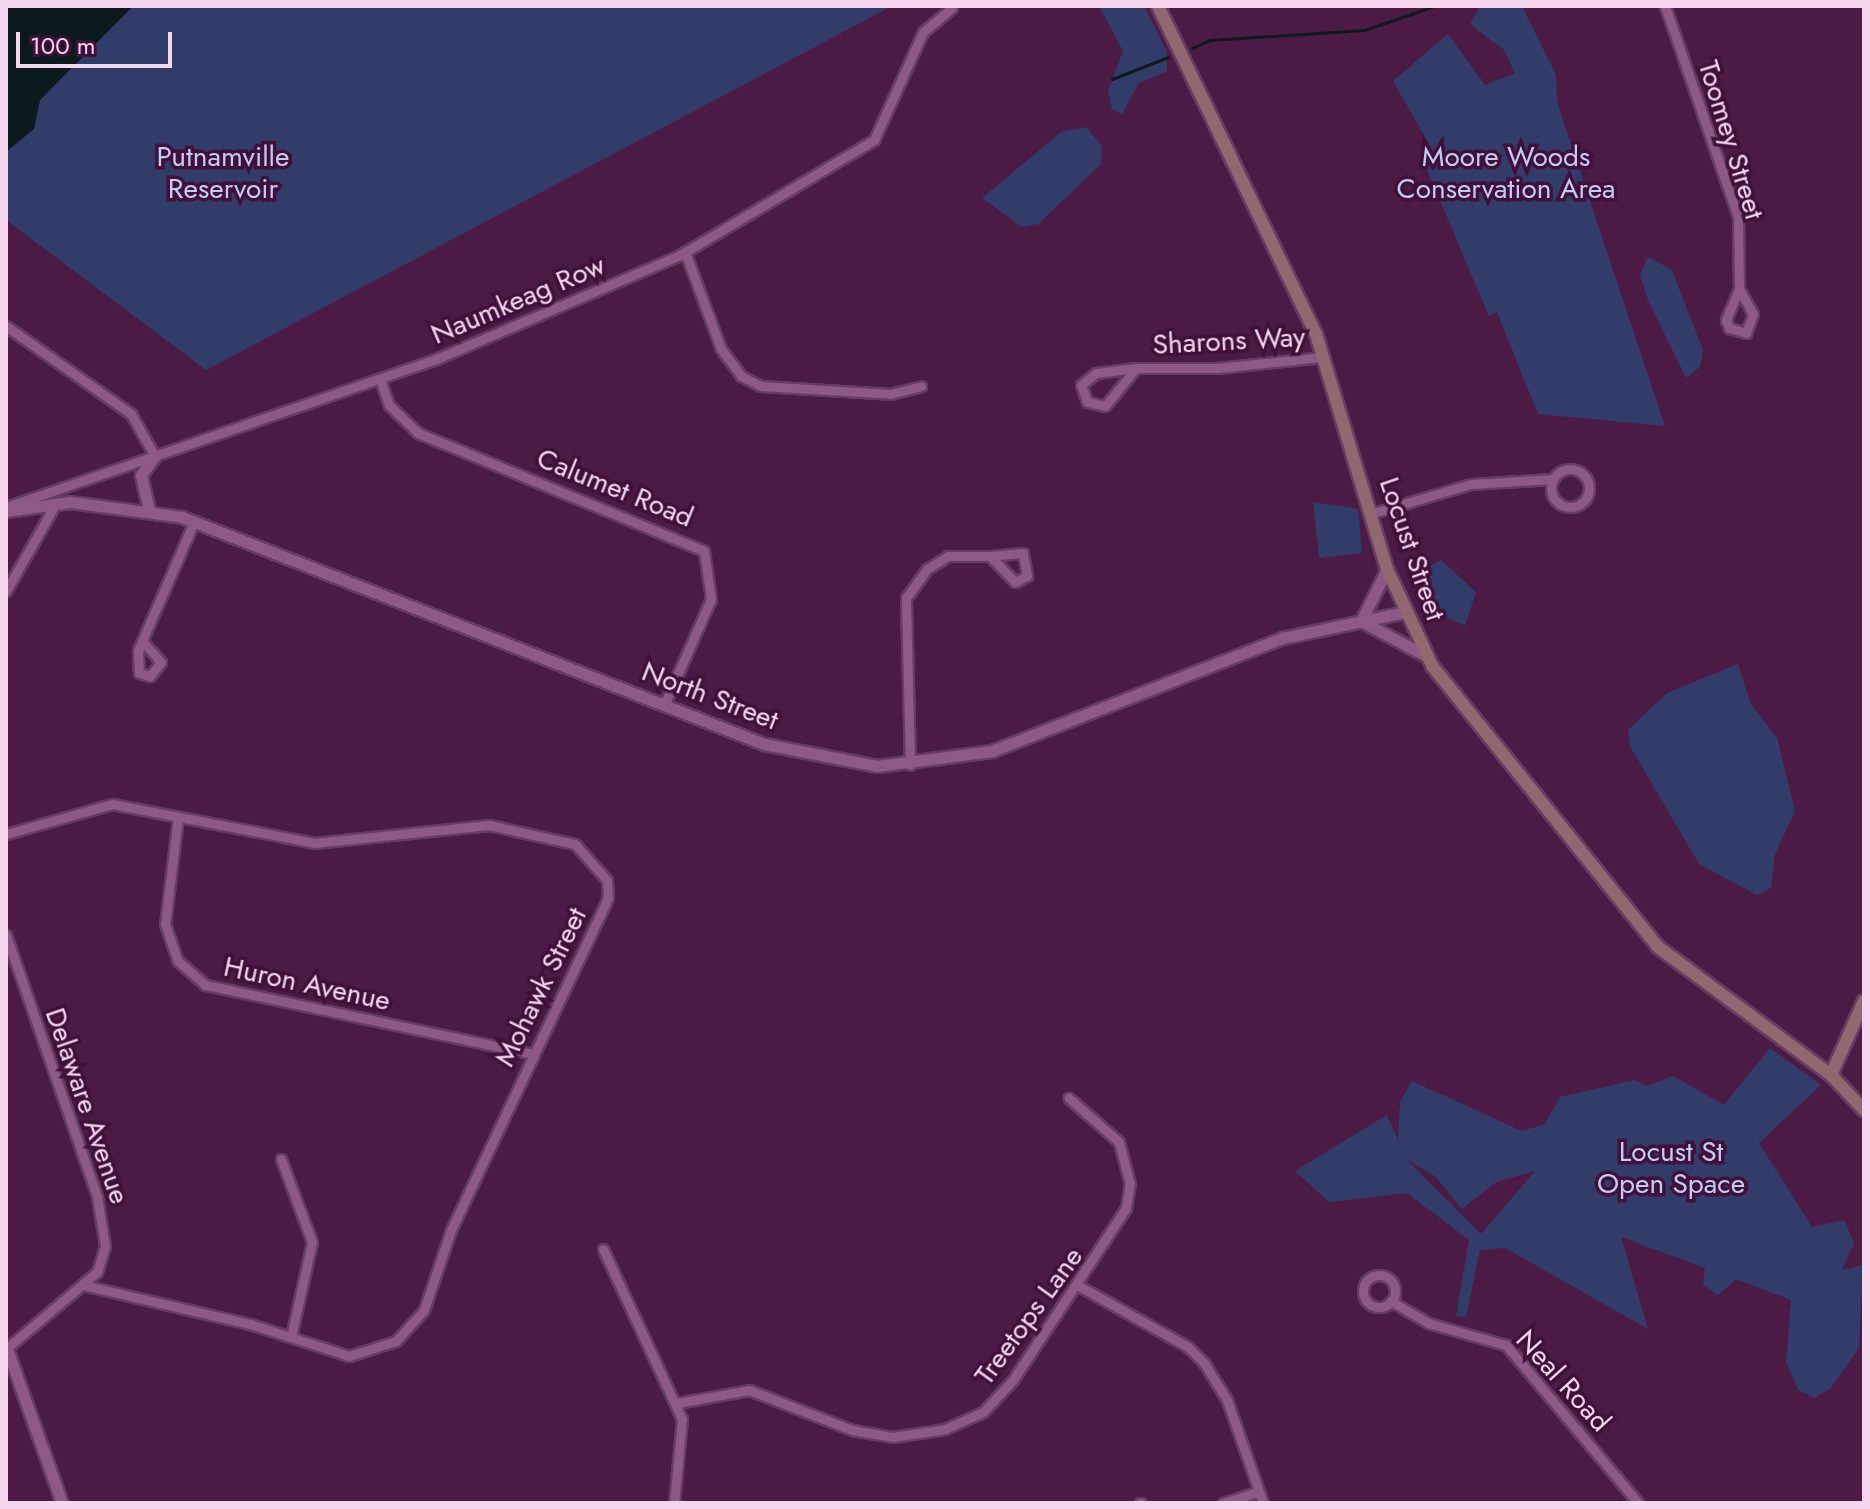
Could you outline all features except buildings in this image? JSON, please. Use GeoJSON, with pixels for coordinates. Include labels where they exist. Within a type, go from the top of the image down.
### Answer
{"type":"FeatureCollection","features":[{"type":"Feature","properties":{"kind":"main road","name":"Locust Street"},"geometry":{"type":"LineString","coordinates":[[1158,6],[1324,357],[1373,513],[1387,569],[1404,612],[1428,657],[1658,947],[1831,1075],[1864,1110]]}},
{"type":"Feature","properties":{"kind":"main road"},"geometry":{"type":"LineString","coordinates":[[1831,1075],[1864,1001]]}},
{"type":"Feature","properties":{"kind":"street","name":"Toomey Street"},"geometry":{"type":"LineString","coordinates":[[1665,6],[1738,217],[1739,289]]}},
{"type":"Feature","properties":{"kind":"street","name":"Naumkeag Row"},"geometry":{"type":"LineString","coordinates":[[6,509],[380,379],[685,252],[874,140],[923,32],[952,8]]}},
{"type":"Feature","properties":{"kind":"street"},"geometry":{"type":"LineString","coordinates":[[685,252],[721,349],[741,376],[761,386],[875,393],[921,386]]}},
{"type":"Feature","properties":{"kind":"street"},"geometry":{"type":"LineString","coordinates":[[6,326],[131,414],[155,456],[141,475],[149,510]]}},
{"type":"Feature","properties":{"kind":"street","name":"Sharons Way"},"geometry":{"type":"LineString","coordinates":[[1136,368],[1105,406],[1087,402],[1081,385],[1091,374],[1136,368],[1324,357]]}},
{"type":"Feature","properties":{"kind":"street","name":"Calumet Road"},"geometry":{"type":"LineString","coordinates":[[380,379],[389,405],[418,433],[704,551],[711,599],[664,705]]}},
{"type":"Feature","properties":{"kind":"street"},"geometry":{"type":"LineString","coordinates":[[1373,513],[1471,484],[1553,479],[1573,469],[1584,474],[1588,496],[1568,508],[1557,503],[1553,479]]}},
{"type":"Feature","properties":{"kind":"street"},"geometry":{"type":"LineString","coordinates":[[6,591],[56,503]]}},
{"type":"Feature","properties":{"kind":"street","name":"North Street"},"geometry":{"type":"LineString","coordinates":[[6,509],[56,503],[149,510],[194,522],[664,705],[819,759],[910,765],[992,751],[1282,638],[1404,612]]}},
{"type":"Feature","properties":{"kind":"street"},"geometry":{"type":"LineString","coordinates":[[142,641],[194,522]]}},
{"type":"Feature","properties":{"kind":"street"},"geometry":{"type":"LineString","coordinates":[[910,765],[906,598],[938,561],[990,556]]}},
{"type":"Feature","properties":{"kind":"street"},"geometry":{"type":"LineString","coordinates":[[1387,569],[1361,621],[1428,657]]}},
{"type":"Feature","properties":{"kind":"street","name":"Mohawk Street"},"geometry":{"type":"LineString","coordinates":[[6,834],[107,804],[314,843],[489,825],[538,832],[591,854],[607,880],[608,898],[533,1054],[413,1326],[384,1348],[349,1356],[291,1337],[83,1285]]}},
{"type":"Feature","properties":{"kind":"street","name":"Huron Avenue"},"geometry":{"type":"LineString","coordinates":[[178,817],[165,924],[178,961],[206,985],[533,1054]]}},
{"type":"Feature","properties":{"kind":"street","name":"Delaware Avenue"},"geometry":{"type":"LineString","coordinates":[[6,935],[105,1228],[103,1260],[83,1285],[7,1347]]}},
{"type":"Feature","properties":{"kind":"street","name":"Treetops Lane"},"geometry":{"type":"LineString","coordinates":[[677,1403],[749,1390],[852,1430],[906,1437],[945,1429],[995,1402],[1116,1231],[1130,1184],[1111,1128],[1069,1098]]}},
{"type":"Feature","properties":{"kind":"street"},"geometry":{"type":"LineString","coordinates":[[281,1159],[312,1242],[291,1337]]}},
{"type":"Feature","properties":{"kind":"street"},"geometry":{"type":"LineString","coordinates":[[603,1249],[677,1403],[683,1459],[674,1503]]}},
{"type":"Feature","properties":{"kind":"street"},"geometry":{"type":"LineString","coordinates":[[1079,1286],[1188,1347],[1204,1363],[1227,1400],[1263,1503]]}},
{"type":"Feature","properties":{"kind":"street","name":"Neal Road"},"geometry":{"type":"LineString","coordinates":[[1391,1301],[1428,1323],[1506,1345],[1638,1503]]}},
{"type":"Feature","properties":{"kind":"street"},"geometry":{"type":"LineString","coordinates":[[7,1347],[62,1503]]}},
{"type":"Feature","properties":{"kind":"street"},"geometry":{"type":"LineString","coordinates":[[1223,1503],[1257,1492]]}},
{"type":"Feature","properties":{"kind":"green space","name":"Putnamville Reservoir"},"geometry":{"type":"Polygon","coordinates":[[[133,6],[892,6],[206,370],[6,220],[6,152],[33,128],[40,100],[133,6]]]}},
{"type":"Feature","properties":{"kind":"green space"},"geometry":{"type":"Polygon","coordinates":[[[1099,6],[1144,6],[1167,52],[1167,71],[1139,83],[1122,114],[1112,109],[1108,91],[1123,51],[1099,6]]]}},
{"type":"Feature","properties":{"kind":"green space","name":"Moore Woods Conservation Area"},"geometry":{"type":"Polygon","coordinates":[[[1480,6],[1522,6],[1556,75],[1557,102],[1665,426],[1538,414],[1497,312],[1489,316],[1424,163],[1436,156],[1393,81],[1448,34],[1485,85],[1515,73],[1504,50],[1470,24],[1480,6]]]}},
{"type":"Feature","properties":{"kind":"green space"},"geometry":{"type":"Polygon","coordinates":[[[1086,127],[1102,146],[1101,164],[1038,224],[1022,227],[982,198],[1061,132],[1086,127]]]}},
{"type":"Feature","properties":{"kind":"green space"},"geometry":{"type":"Polygon","coordinates":[[[1648,257],[1672,270],[1703,350],[1700,367],[1686,378],[1648,300],[1640,274],[1648,257]]]}},
{"type":"Feature","properties":{"kind":"green space"},"geometry":{"type":"Polygon","coordinates":[[[1313,502],[1358,509],[1362,553],[1319,558],[1313,502]]]}},
{"type":"Feature","properties":{"kind":"green space"},"geometry":{"type":"Polygon","coordinates":[[[1441,560],[1476,592],[1465,626],[1441,615],[1417,589],[1413,576],[1441,560]]]}},
{"type":"Feature","properties":{"kind":"green space"},"geometry":{"type":"Polygon","coordinates":[[[1738,664],[1751,704],[1777,738],[1795,811],[1775,854],[1771,888],[1757,895],[1699,864],[1630,746],[1628,730],[1667,693],[1738,664]]]}},
{"type":"Feature","properties":{"kind":"green space","name":"Locust St Open Space"},"geometry":{"type":"Polygon","coordinates":[[[1770,1048],[1821,1085],[1759,1143],[1812,1227],[1844,1220],[1854,1243],[1842,1270],[1863,1265],[1859,1348],[1831,1388],[1815,1398],[1798,1390],[1786,1362],[1791,1300],[1736,1279],[1718,1295],[1703,1285],[1705,1268],[1621,1237],[1648,1329],[1505,1248],[1480,1250],[1466,1317],[1456,1316],[1469,1240],[1407,1193],[1329,1202],[1295,1171],[1387,1115],[1398,1140],[1400,1102],[1412,1081],[1522,1131],[1545,1124],[1560,1097],[1635,1080],[1647,1086],[1673,1076],[1724,1105],[1770,1048]],[[1406,1159],[1481,1234],[1535,1171],[1496,1182],[1462,1209],[1435,1176],[1406,1159]]]}},
{"type":"Feature","properties":{"kind":"shaded area"},"geometry":{"type":"Polygon","coordinates":[[[6,6],[133,6],[40,100],[34,129],[6,152],[6,6]]]}},
{"type":"Feature","properties":{"kind":"waterway"},"geometry":{"type":"LineString","coordinates":[[1192,48],[1210,40],[1364,30],[1435,6]]}},
{"type":"Feature","properties":{"kind":"waterway"},"geometry":{"type":"LineString","coordinates":[[1112,79],[1168,57]]}}]}
